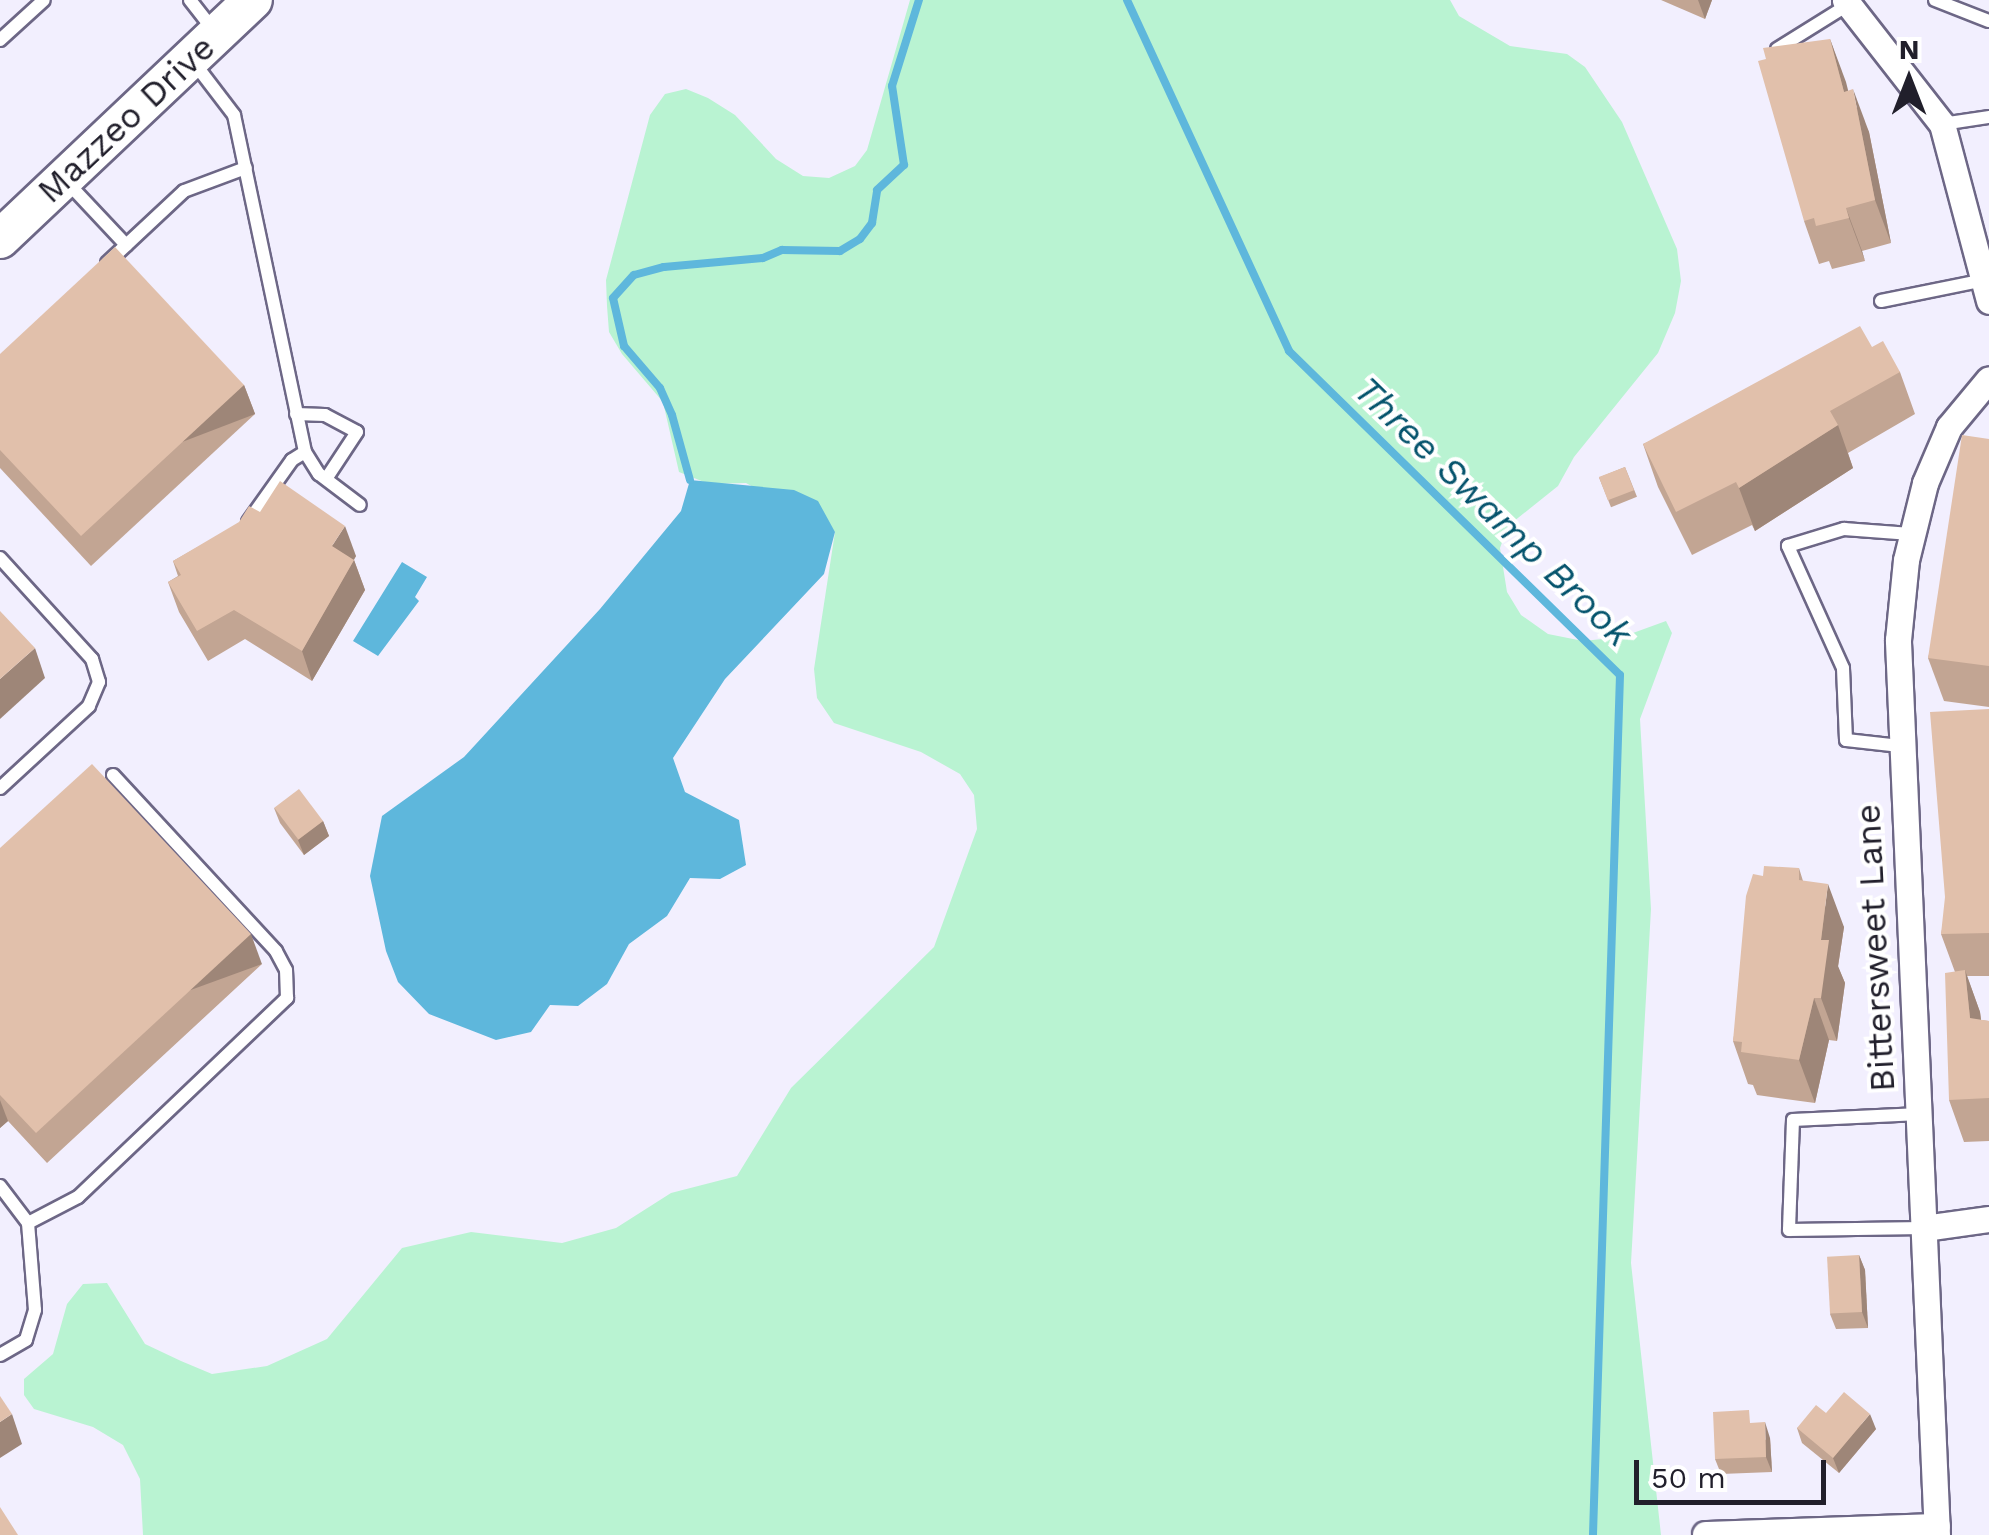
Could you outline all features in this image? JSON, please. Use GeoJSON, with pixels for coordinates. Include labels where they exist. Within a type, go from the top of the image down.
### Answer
{"type":"FeatureCollection","features":[{"type":"Feature","properties":{"kind":"main road","name":"Mazzeo Drive"},"geometry":{"type":"LineString","coordinates":[[0,239],[253,0]]}},
{"type":"Feature","properties":{"kind":"street"},"geometry":{"type":"LineString","coordinates":[[1849,2],[1942,124],[1981,235],[1986,291]]}},
{"type":"Feature","properties":{"kind":"street","name":"Bittersweet Lane"},"geometry":{"type":"LineString","coordinates":[[1937,1530],[1898,640],[1911,534],[1940,444],[1989,379]]}},
{"type":"Feature","properties":{"kind":"street"},"geometry":{"type":"LineString","coordinates":[[1924,1228],[1989,1219]]}},
{"type":"Feature","properties":{"kind":"street"},"geometry":{"type":"LineString","coordinates":[[1705,1534],[1937,1530]]}},
{"type":"Feature","properties":{"kind":"lane"},"geometry":{"type":"LineString","coordinates":[[0,40],[44,0]]}},
{"type":"Feature","properties":{"kind":"lane"},"geometry":{"type":"LineString","coordinates":[[190,0],[204,46],[232,108],[305,452],[326,479],[360,506]]}},
{"type":"Feature","properties":{"kind":"lane"},"geometry":{"type":"LineString","coordinates":[[1935,0],[1989,22]]}},
{"type":"Feature","properties":{"kind":"lane"},"geometry":{"type":"LineString","coordinates":[[1777,49],[1849,2]]}},
{"type":"Feature","properties":{"kind":"lane"},"geometry":{"type":"LineString","coordinates":[[1942,124],[1989,117]]}},
{"type":"Feature","properties":{"kind":"lane"},"geometry":{"type":"LineString","coordinates":[[98,271],[184,190],[246,168]]}},
{"type":"Feature","properties":{"kind":"lane"},"geometry":{"type":"LineString","coordinates":[[63,179],[126,245]]}},
{"type":"Feature","properties":{"kind":"lane"},"geometry":{"type":"LineString","coordinates":[[1881,301],[1986,291]]}},
{"type":"Feature","properties":{"kind":"lane"},"geometry":{"type":"LineString","coordinates":[[296,414],[325,415],[358,432],[326,479]]}},
{"type":"Feature","properties":{"kind":"lane"},"geometry":{"type":"LineString","coordinates":[[240,532],[287,465],[305,452]]}},
{"type":"Feature","properties":{"kind":"lane"},"geometry":{"type":"LineString","coordinates":[[1900,746],[1846,740],[1843,668],[1788,546],[1844,529],[1911,534]]}},
{"type":"Feature","properties":{"kind":"lane"},"geometry":{"type":"LineString","coordinates":[[0,558],[92,660],[99,682],[90,706],[0,788]]}},
{"type":"Feature","properties":{"kind":"lane"},"geometry":{"type":"LineString","coordinates":[[28,1222],[78,1197],[287,998],[286,970],[276,951],[113,774]]}},
{"type":"Feature","properties":{"kind":"lane"},"geometry":{"type":"LineString","coordinates":[[1918,1114],[1792,1120],[1789,1230],[1924,1228]]}},
{"type":"Feature","properties":{"kind":"lane"},"geometry":{"type":"LineString","coordinates":[[0,1186],[28,1222],[34,1322],[26,1340],[0,1355]]}},
{"type":"Feature","properties":{"kind":"green space"},"geometry":{"type":"Polygon","coordinates":[[[910,0],[1450,0],[1459,16],[1510,46],[1567,54],[1585,67],[1622,122],[1677,249],[1681,281],[1675,313],[1658,353],[1574,457],[1558,486],[1508,526],[1500,548],[1507,592],[1521,615],[1548,634],[1583,641],[1622,637],[1666,621],[1672,633],[1640,719],[1651,909],[1631,1263],[1661,1535],[143,1535],[140,1479],[123,1445],[93,1427],[34,1409],[24,1395],[24,1379],[53,1354],[67,1304],[83,1284],[107,1283],[145,1344],[212,1374],[267,1366],[327,1339],[402,1248],[471,1232],[562,1243],[616,1228],[671,1193],[737,1176],[791,1088],[934,947],[977,829],[974,795],[960,774],[921,752],[834,723],[817,698],[814,669],[835,532],[746,483],[709,484],[679,472],[663,402],[622,354],[609,332],[606,280],[650,115],[665,94],[686,89],[708,98],[735,115],[776,159],[803,176],[829,178],[855,166],[867,150],[910,0]]]}},
{"type":"Feature","properties":{"kind":"water"},"geometry":{"type":"Polygon","coordinates":[[[690,480],[794,490],[818,501],[835,532],[824,574],[725,679],[673,758],[685,792],[739,820],[746,865],[720,879],[690,878],[667,916],[629,944],[607,984],[578,1006],[550,1005],[531,1032],[496,1040],[429,1014],[398,982],[386,951],[370,876],[382,816],[464,757],[600,609],[681,511],[690,480]]]}},
{"type":"Feature","properties":{"kind":"water"},"geometry":{"type":"Polygon","coordinates":[[[402,562],[427,577],[415,597],[419,601],[378,656],[353,641],[402,562]]]}},
{"type":"Feature","properties":{"kind":"building"},"geometry":{"type":"Polygon","coordinates":[[[1830,39],[1844,92],[1853,89],[1875,200],[1846,208],[1849,218],[1816,226],[1814,218],[1804,221],[1758,61],[1766,59],[1763,48],[1830,39]]]}},
{"type":"Feature","properties":{"kind":"building"},"geometry":{"type":"Polygon","coordinates":[[[115,247],[244,385],[81,536],[0,450],[0,354],[115,247]]]}},
{"type":"Feature","properties":{"kind":"building"},"geometry":{"type":"Polygon","coordinates":[[[1860,326],[1872,347],[1883,341],[1900,372],[1830,411],[1838,425],[1739,488],[1736,482],[1676,512],[1643,444],[1860,326]]]}},
{"type":"Feature","properties":{"kind":"building"},"geometry":{"type":"Polygon","coordinates":[[[1962,435],[1989,439],[1989,666],[1928,658],[1962,435]]]}},
{"type":"Feature","properties":{"kind":"building"},"geometry":{"type":"Polygon","coordinates":[[[1625,467],[1634,490],[1608,500],[1599,477],[1625,467]]]}},
{"type":"Feature","properties":{"kind":"building"},"geometry":{"type":"Polygon","coordinates":[[[280,481],[345,526],[332,546],[354,560],[302,651],[234,610],[197,631],[168,582],[181,575],[173,561],[239,522],[249,506],[260,512],[280,481]]]}},
{"type":"Feature","properties":{"kind":"building"},"geometry":{"type":"Polygon","coordinates":[[[0,611],[35,648],[0,679],[0,611]]]}},
{"type":"Feature","properties":{"kind":"building"},"geometry":{"type":"Polygon","coordinates":[[[1989,709],[1989,933],[1941,934],[1945,897],[1930,712],[1989,709]]]}},
{"type":"Feature","properties":{"kind":"building"},"geometry":{"type":"Polygon","coordinates":[[[92,764],[251,934],[36,1133],[0,1095],[0,848],[92,764]]]}},
{"type":"Feature","properties":{"kind":"building"},"geometry":{"type":"Polygon","coordinates":[[[299,789],[323,821],[298,840],[274,808],[299,789]]]}},
{"type":"Feature","properties":{"kind":"building"},"geometry":{"type":"Polygon","coordinates":[[[1764,866],[1799,868],[1799,880],[1828,884],[1821,940],[1829,940],[1821,998],[1814,998],[1799,1060],[1741,1052],[1742,1042],[1733,1041],[1746,896],[1753,874],[1763,876],[1764,866]]]}},
{"type":"Feature","properties":{"kind":"building"},"geometry":{"type":"Polygon","coordinates":[[[1965,970],[1970,1018],[1989,1021],[1989,1098],[1949,1100],[1945,973],[1965,970]]]}},
{"type":"Feature","properties":{"kind":"building"},"geometry":{"type":"Polygon","coordinates":[[[1859,1255],[1862,1312],[1830,1314],[1827,1257],[1859,1255]]]}},
{"type":"Feature","properties":{"kind":"building"},"geometry":{"type":"Polygon","coordinates":[[[1844,1392],[1870,1414],[1833,1458],[1797,1428],[1816,1405],[1826,1413],[1844,1392]]]}},
{"type":"Feature","properties":{"kind":"building"},"geometry":{"type":"Polygon","coordinates":[[[0,1396],[12,1414],[0,1422],[0,1396]]]}},
{"type":"Feature","properties":{"kind":"building"},"geometry":{"type":"Polygon","coordinates":[[[1749,1410],[1750,1423],[1765,1422],[1766,1457],[1715,1459],[1713,1412],[1749,1410]]]}},
{"type":"Feature","properties":{"kind":"building"},"geometry":{"type":"Polygon","coordinates":[[[0,1507],[18,1535],[0,1535],[0,1507]]]}},
{"type":"Feature","properties":{"kind":"waterway"},"geometry":{"type":"LineString","coordinates":[[690,480],[672,415],[660,388],[624,346],[613,298],[634,275],[664,267],[763,258],[782,250],[840,251],[860,239],[872,223],[877,190],[904,165],[892,86],[919,0]]}},
{"type":"Feature","properties":{"kind":"waterway","name":"Three Swamp Brook"},"geometry":{"type":"LineString","coordinates":[[1127,0],[1289,351],[1620,675],[1593,1535]]}}]}
